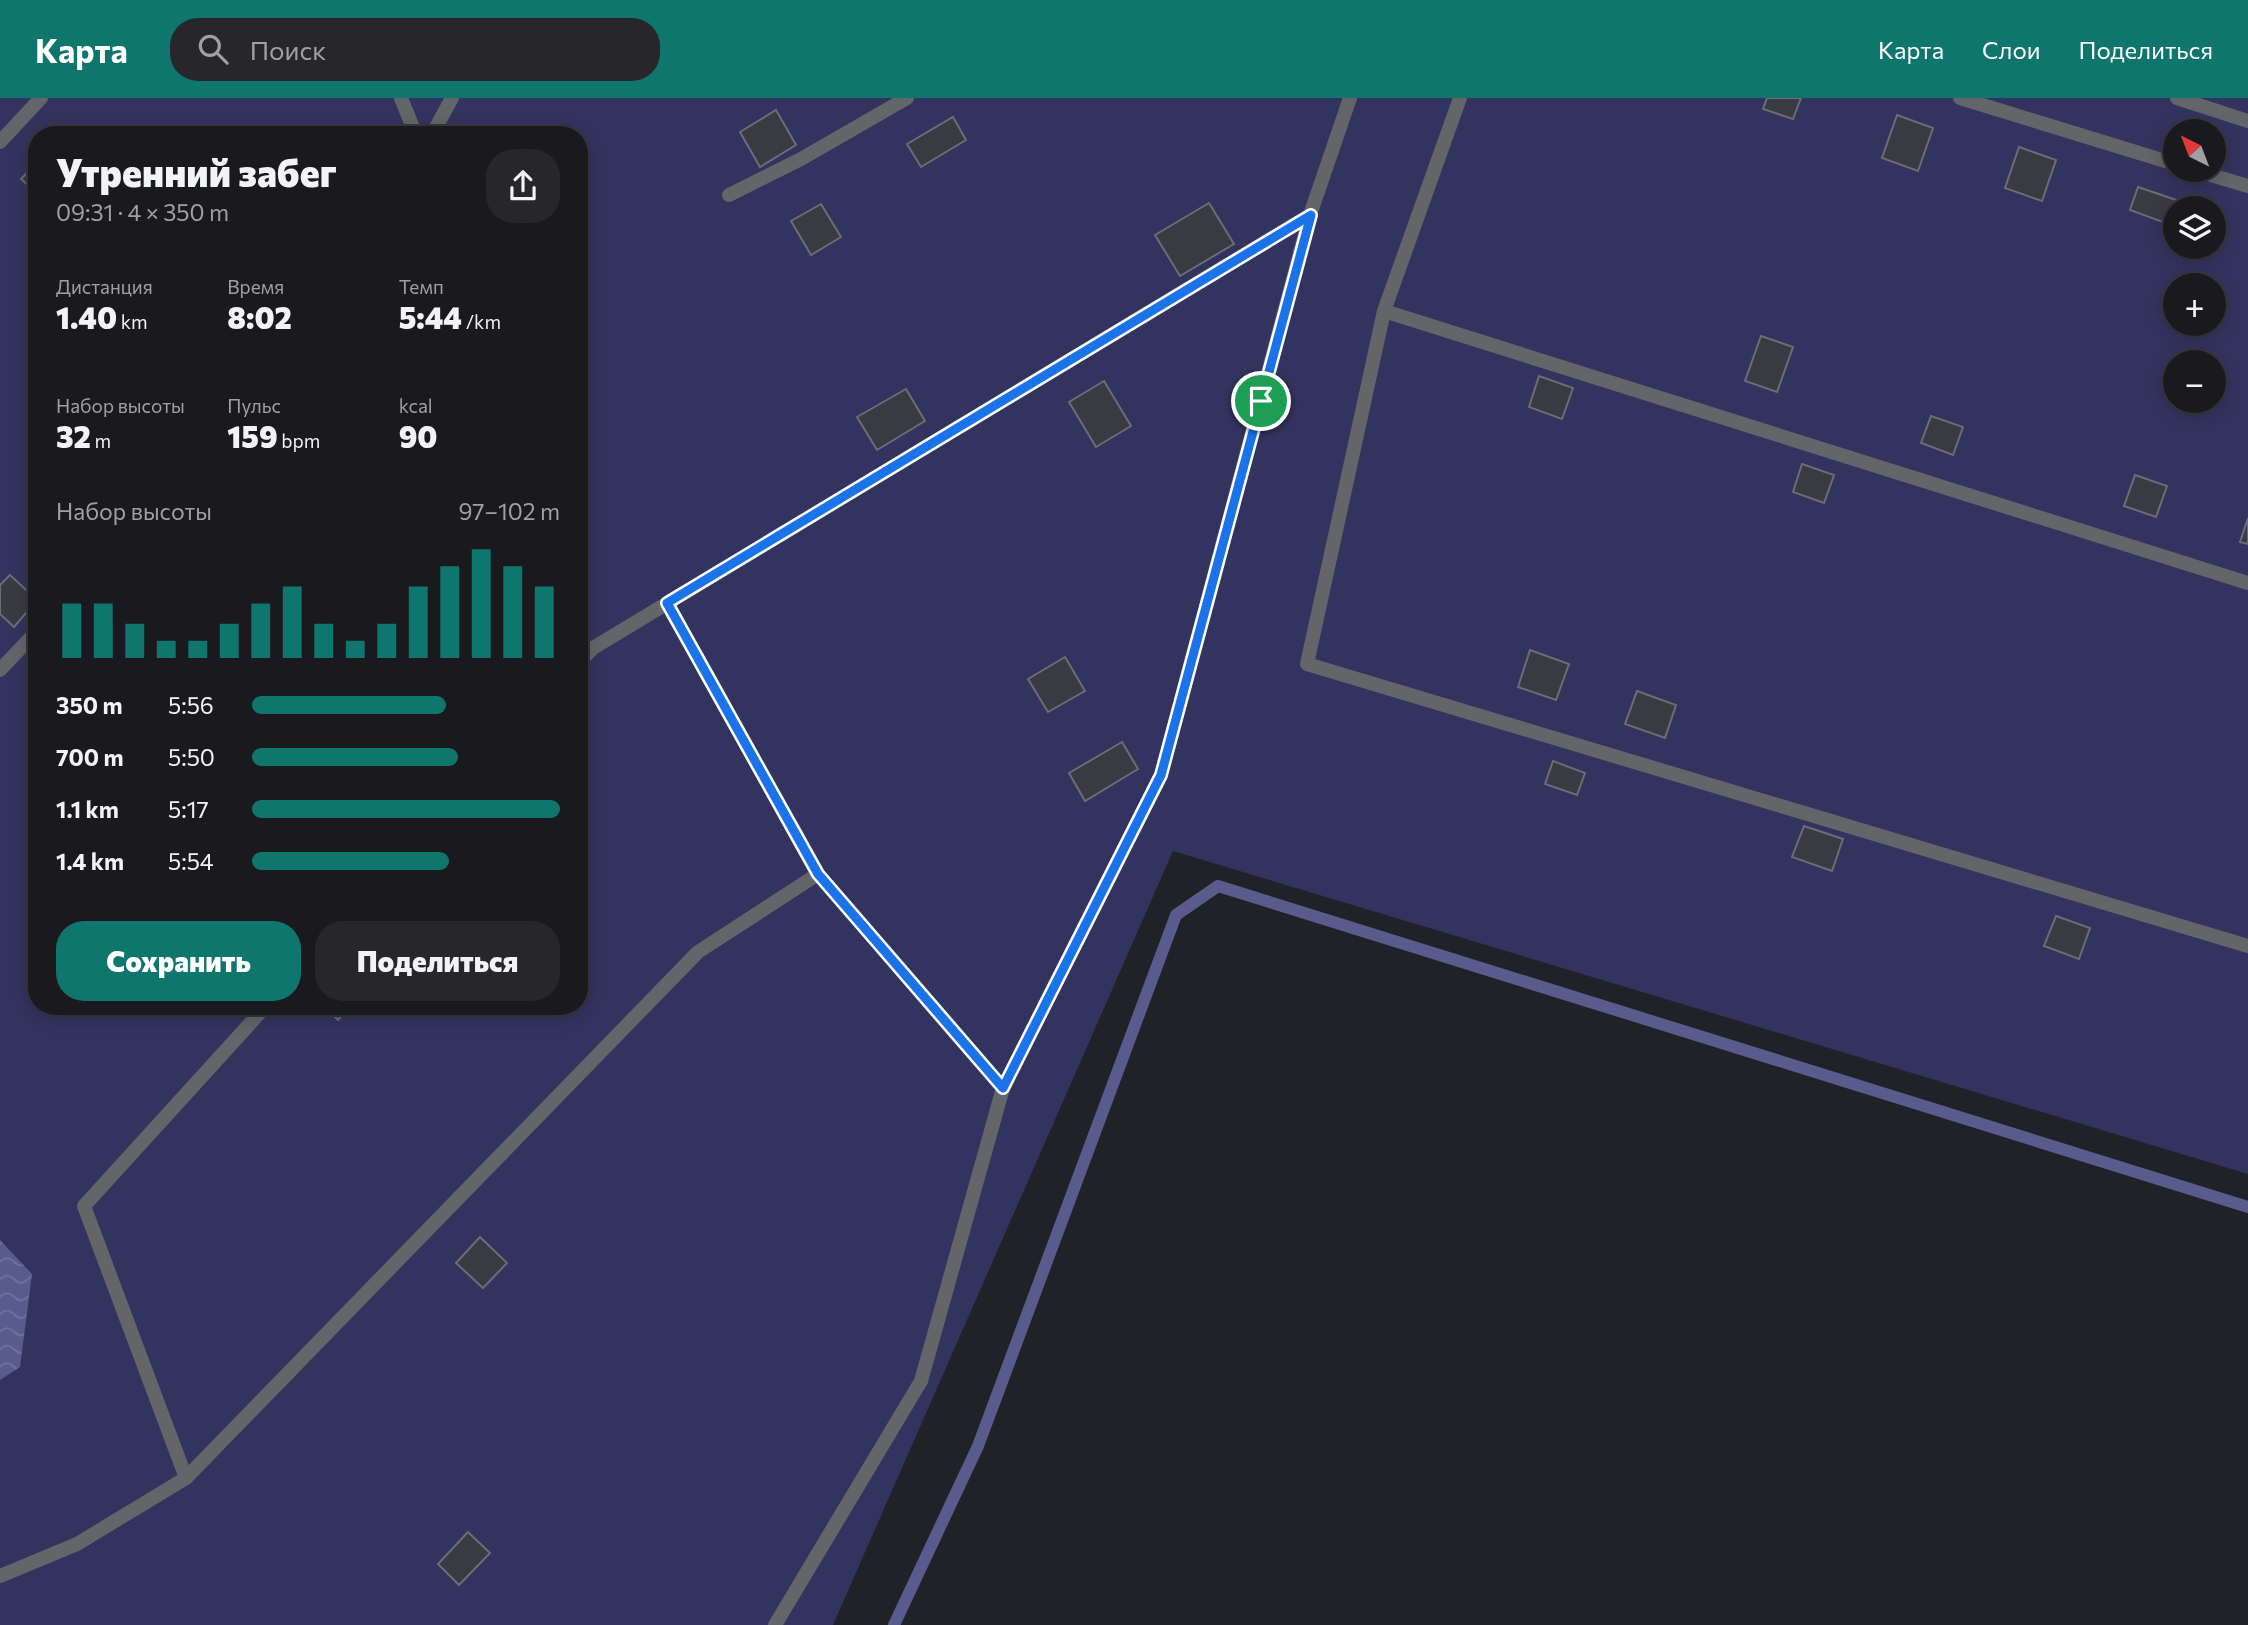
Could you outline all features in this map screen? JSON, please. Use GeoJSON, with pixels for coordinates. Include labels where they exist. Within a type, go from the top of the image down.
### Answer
{"type":"FeatureCollection","features":[{"type":"Feature","properties":{"kind":"lane"},"geometry":{"type":"LineString","coordinates":[[0,142],[41,98]]}},
{"type":"Feature","properties":{"kind":"lane"},"geometry":{"type":"LineString","coordinates":[[401,98],[412,126]]}},
{"type":"Feature","properties":{"kind":"lane"},"geometry":{"type":"LineString","coordinates":[[437,126],[453,98]]}},
{"type":"Feature","properties":{"kind":"lane"},"geometry":{"type":"LineString","coordinates":[[729,195],[801,159],[907,98]]}},
{"type":"Feature","properties":{"kind":"lane"},"geometry":{"type":"LineString","coordinates":[[775,1625],[921,1381],[1003,1088],[1161,775],[1311,215],[1350,98]]}},
{"type":"Feature","properties":{"kind":"lane"},"geometry":{"type":"LineString","coordinates":[[1460,98],[1384,312],[1307,664],[2248,946]]}},
{"type":"Feature","properties":{"kind":"lane"},"geometry":{"type":"LineString","coordinates":[[1960,98],[2163,160]]}},
{"type":"Feature","properties":{"kind":"lane"},"geometry":{"type":"LineString","coordinates":[[2177,98],[2248,121]]}},
{"type":"Feature","properties":{"kind":"lane"},"geometry":{"type":"LineString","coordinates":[[2226,179],[2248,186]]}},
{"type":"Feature","properties":{"kind":"lane"},"geometry":{"type":"LineString","coordinates":[[588,653],[667,603],[1311,215]]}},
{"type":"Feature","properties":{"kind":"lane"},"geometry":{"type":"LineString","coordinates":[[1384,312],[2248,583]]}},
{"type":"Feature","properties":{"kind":"lane"},"geometry":{"type":"LineString","coordinates":[[667,603],[818,874],[1003,1088]]}},
{"type":"Feature","properties":{"kind":"lane"},"geometry":{"type":"LineString","coordinates":[[0,670],[28,640]]}},
{"type":"Feature","properties":{"kind":"lane"},"geometry":{"type":"LineString","coordinates":[[0,1576],[77,1544],[186,1478],[698,952],[818,874]]}},
{"type":"Feature","properties":{"kind":"lane"},"geometry":{"type":"LineString","coordinates":[[186,1478],[84,1206],[258,1015]]}},
{"type":"Feature","properties":{"kind":"shaded area"},"geometry":{"type":"Polygon","coordinates":[[[0,98],[2248,98],[2248,1174],[1173,851],[833,1625],[0,1625],[0,98]]]}},
{"type":"Feature","properties":{"kind":"water"},"geometry":{"type":"Polygon","coordinates":[[[0,1240],[32,1274],[20,1367],[0,1380],[0,1240]]]}},
{"type":"Feature","properties":{"kind":"building"},"geometry":{"type":"Polygon","coordinates":[[[1767,98],[1801,98],[1793,119],[1763,109],[1767,98]]]}},
{"type":"Feature","properties":{"kind":"building"},"geometry":{"type":"Polygon","coordinates":[[[776,110],[796,145],[760,167],[740,132],[776,110]]]}},
{"type":"Feature","properties":{"kind":"building"},"geometry":{"type":"Polygon","coordinates":[[[1897,115],[1933,128],[1918,171],[1882,158],[1897,115]]]}},
{"type":"Feature","properties":{"kind":"building"},"geometry":{"type":"Polygon","coordinates":[[[953,117],[966,140],[921,167],[907,144],[953,117]]]}},
{"type":"Feature","properties":{"kind":"building"},"geometry":{"type":"Polygon","coordinates":[[[2019,147],[2056,160],[2042,201],[2005,188],[2019,147]]]}},
{"type":"Feature","properties":{"kind":"building"},"geometry":{"type":"Polygon","coordinates":[[[28,172],[28,186],[21,179],[28,172]]]}},
{"type":"Feature","properties":{"kind":"building"},"geometry":{"type":"Polygon","coordinates":[[[2138,187],[2164,196],[2163,222],[2130,210],[2138,187]]]}},
{"type":"Feature","properties":{"kind":"building"},"geometry":{"type":"Polygon","coordinates":[[[1209,203],[1234,244],[1180,276],[1155,235],[1209,203]]]}},
{"type":"Feature","properties":{"kind":"building"},"geometry":{"type":"Polygon","coordinates":[[[821,204],[841,237],[811,255],[791,221],[821,204]]]}},
{"type":"Feature","properties":{"kind":"building"},"geometry":{"type":"Polygon","coordinates":[[[1761,336],[1793,347],[1777,392],[1745,381],[1761,336]]]}},
{"type":"Feature","properties":{"kind":"building"},"geometry":{"type":"Polygon","coordinates":[[[1539,376],[1573,388],[1562,419],[1529,407],[1539,376]]]}},
{"type":"Feature","properties":{"kind":"building"},"geometry":{"type":"Polygon","coordinates":[[[1104,381],[1131,426],[1096,447],[1069,402],[1104,381]]]}},
{"type":"Feature","properties":{"kind":"building"},"geometry":{"type":"Polygon","coordinates":[[[906,389],[925,421],[877,450],[857,417],[906,389]]]}},
{"type":"Feature","properties":{"kind":"building"},"geometry":{"type":"Polygon","coordinates":[[[1931,416],[1963,427],[1953,455],[1921,443],[1931,416]]]}},
{"type":"Feature","properties":{"kind":"building"},"geometry":{"type":"Polygon","coordinates":[[[1802,464],[1834,475],[1824,503],[1793,492],[1802,464]]]}},
{"type":"Feature","properties":{"kind":"building"},"geometry":{"type":"Polygon","coordinates":[[[2135,475],[2167,486],[2156,517],[2124,506],[2135,475]]]}},
{"type":"Feature","properties":{"kind":"building"},"geometry":{"type":"Polygon","coordinates":[[[2248,518],[2248,544],[2240,542],[2248,518]]]}},
{"type":"Feature","properties":{"kind":"building"},"geometry":{"type":"Polygon","coordinates":[[[10,575],[28,592],[28,611],[14,627],[0,614],[0,585],[10,575]]]}},
{"type":"Feature","properties":{"kind":"building"},"geometry":{"type":"Polygon","coordinates":[[[1530,650],[1569,664],[1556,700],[1518,687],[1530,650]]]}},
{"type":"Feature","properties":{"kind":"building"},"geometry":{"type":"Polygon","coordinates":[[[1065,657],[1085,691],[1048,712],[1028,679],[1065,657]]]}},
{"type":"Feature","properties":{"kind":"building"},"geometry":{"type":"Polygon","coordinates":[[[1637,691],[1676,705],[1665,738],[1625,724],[1637,691]]]}},
{"type":"Feature","properties":{"kind":"building"},"geometry":{"type":"Polygon","coordinates":[[[1122,742],[1138,769],[1085,801],[1069,773],[1122,742]]]}},
{"type":"Feature","properties":{"kind":"building"},"geometry":{"type":"Polygon","coordinates":[[[1553,761],[1585,773],[1577,795],[1545,784],[1553,761]]]}},
{"type":"Feature","properties":{"kind":"building"},"geometry":{"type":"Polygon","coordinates":[[[1804,826],[1843,839],[1832,871],[1792,857],[1804,826]]]}},
{"type":"Feature","properties":{"kind":"building"},"geometry":{"type":"Polygon","coordinates":[[[2056,916],[2090,928],[2079,959],[2044,946],[2056,916]]]}},
{"type":"Feature","properties":{"kind":"building"},"geometry":{"type":"Polygon","coordinates":[[[480,1237],[507,1263],[483,1288],[456,1263],[480,1237]]]}},
{"type":"Feature","properties":{"kind":"building"},"geometry":{"type":"Polygon","coordinates":[[[468,1532],[490,1553],[459,1585],[438,1564],[468,1532]]]}},
{"type":"Feature","properties":{"kind":"waterway"},"geometry":{"type":"LineString","coordinates":[[894,1625],[978,1446],[1176,915],[1218,886],[2248,1207]]}},
{"type":"Feature","properties":{"kind":"route"},"geometry":{"type":"LineString","coordinates":[[1311,215],[1261,401],[1161,775],[1003,1088],[818,874],[667,603],[1311,215]]}}]}
